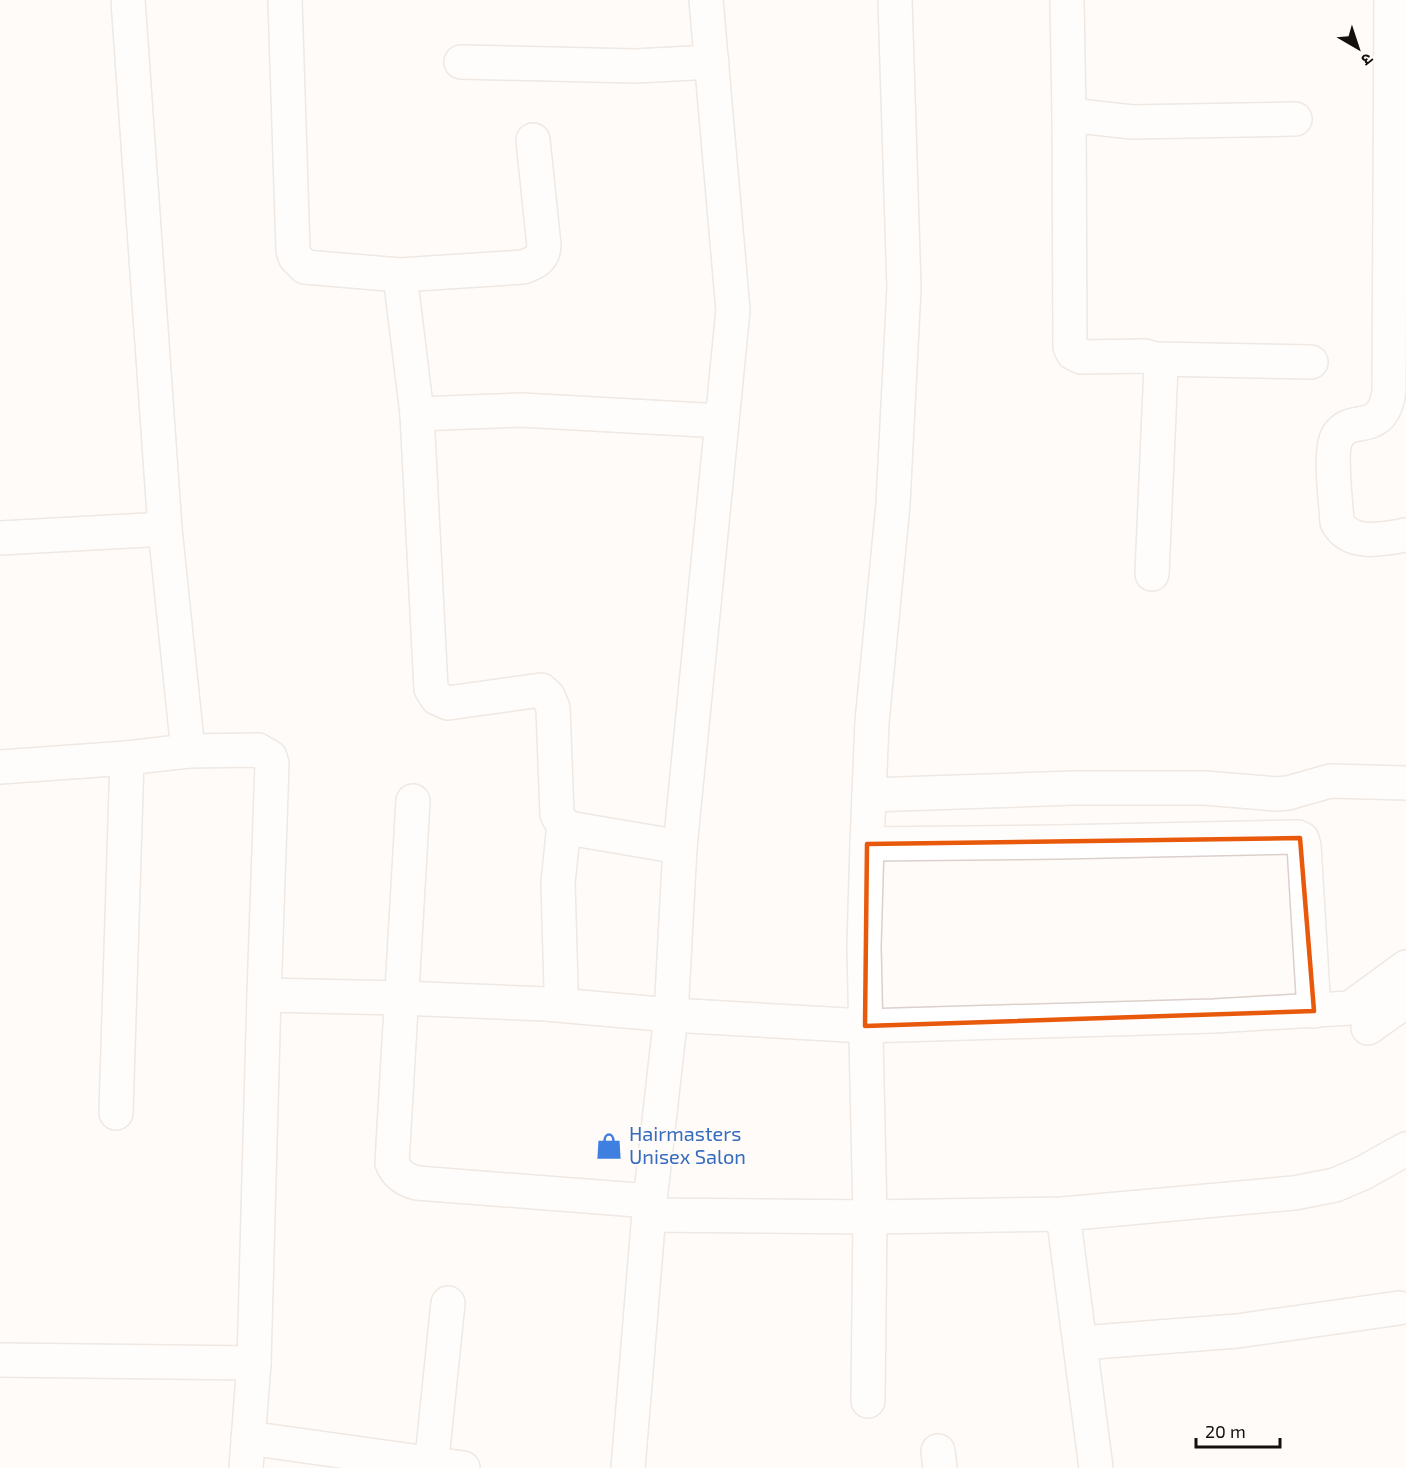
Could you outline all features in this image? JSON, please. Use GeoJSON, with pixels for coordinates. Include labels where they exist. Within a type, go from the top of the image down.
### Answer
{"type":"FeatureCollection","features":[{"type":"Feature","properties":{"kind":"street"},"geometry":{"type":"LineString","coordinates":[[128,0],[165,529],[188,751]]}},
{"type":"Feature","properties":{"kind":"street"},"geometry":{"type":"LineString","coordinates":[[285,0],[293,250],[300,264],[310,268],[400,275],[523,267],[535,263],[543,253],[544,246],[533,140]]}},
{"type":"Feature","properties":{"kind":"street"},"geometry":{"type":"LineString","coordinates":[[628,1468],[650,1208],[671,1015],[680,847],[734,310],[706,0]]}},
{"type":"Feature","properties":{"kind":"street"},"geometry":{"type":"LineString","coordinates":[[868,1401],[870,1217],[864,946],[867,844],[872,722],[893,504],[904,288],[896,0]]}},
{"type":"Feature","properties":{"kind":"street"},"geometry":{"type":"LineString","coordinates":[[1067,0],[1071,351],[1081,357],[1145,356],[1155,359],[1311,362]]}},
{"type":"Feature","properties":{"kind":"street"},"geometry":{"type":"LineString","coordinates":[[1391,0],[1389,391],[1385,410],[1380,416],[1344,429],[1338,436],[1334,447],[1334,460],[1337,522],[1341,529],[1348,535],[1358,538],[1382,539],[1406,536]]}},
{"type":"Feature","properties":{"kind":"street"},"geometry":{"type":"LineString","coordinates":[[460,62],[635,66],[712,62]]}},
{"type":"Feature","properties":{"kind":"street"},"geometry":{"type":"LineString","coordinates":[[1070,115],[1132,122],[1295,119]]}},
{"type":"Feature","properties":{"kind":"street"},"geometry":{"type":"LineString","coordinates":[[400,275],[417,414],[431,689],[437,698],[448,704],[541,690],[548,696],[553,708],[557,814],[560,821],[574,829],[680,847]]}},
{"type":"Feature","properties":{"kind":"street"},"geometry":{"type":"LineString","coordinates":[[1152,574],[1161,366],[1155,359]]}},
{"type":"Feature","properties":{"kind":"street"},"geometry":{"type":"LineString","coordinates":[[417,414],[522,410],[723,421]]}},
{"type":"Feature","properties":{"kind":"street"},"geometry":{"type":"LineString","coordinates":[[0,538],[165,529]]}},
{"type":"Feature","properties":{"kind":"street"},"geometry":{"type":"LineString","coordinates":[[0,767],[127,758],[188,751],[258,750],[270,757],[272,764],[254,1363],[247,1453],[442,1467],[448,1303]]}},
{"type":"Feature","properties":{"kind":"street"},"geometry":{"type":"LineString","coordinates":[[116,1113],[127,758]]}},
{"type":"Feature","properties":{"kind":"street"},"geometry":{"type":"LineString","coordinates":[[869,795],[1073,788],[1205,788],[1288,794],[1330,781],[1406,783]]}},
{"type":"Feature","properties":{"kind":"street"},"geometry":{"type":"LineString","coordinates":[[413,801],[392,1163],[396,1172],[406,1180],[650,1208],[870,1217],[1063,1214],[1294,1193],[1335,1185],[1363,1173],[1406,1149]]}},
{"type":"Feature","properties":{"kind":"street"},"geometry":{"type":"LineString","coordinates":[[561,987],[558,883],[564,824]]}},
{"type":"Feature","properties":{"kind":"street"},"geometry":{"type":"LineString","coordinates":[[867,844],[1298,837],[1302,839],[1304,846],[1314,1011]]}},
{"type":"Feature","properties":{"kind":"street"},"geometry":{"type":"LineString","coordinates":[[264,995],[401,998],[546,1005],[865,1026],[1202,1016],[1350,1008],[1406,966]]}},
{"type":"Feature","properties":{"kind":"street"},"geometry":{"type":"LineString","coordinates":[[1368,1028],[1406,1001]]}},
{"type":"Feature","properties":{"kind":"street"},"geometry":{"type":"LineString","coordinates":[[1063,1214],[1096,1468]]}},
{"type":"Feature","properties":{"kind":"street"},"geometry":{"type":"LineString","coordinates":[[1081,1343],[1238,1330],[1399,1308]]}},
{"type":"Feature","properties":{"kind":"street"},"geometry":{"type":"LineString","coordinates":[[0,1360],[254,1363]]}},
{"type":"Feature","properties":{"kind":"highlighted area"},"geometry":{"type":"Polygon","coordinates":[[[1300,838],[1314,1011],[865,1026],[867,844],[1300,838]]]}},
{"type":"Feature","properties":{"kind":"place","name":"Hairmasters Unisex Salon"},"geometry":{"type":"Point","coordinates":[609,1146]}}]}
